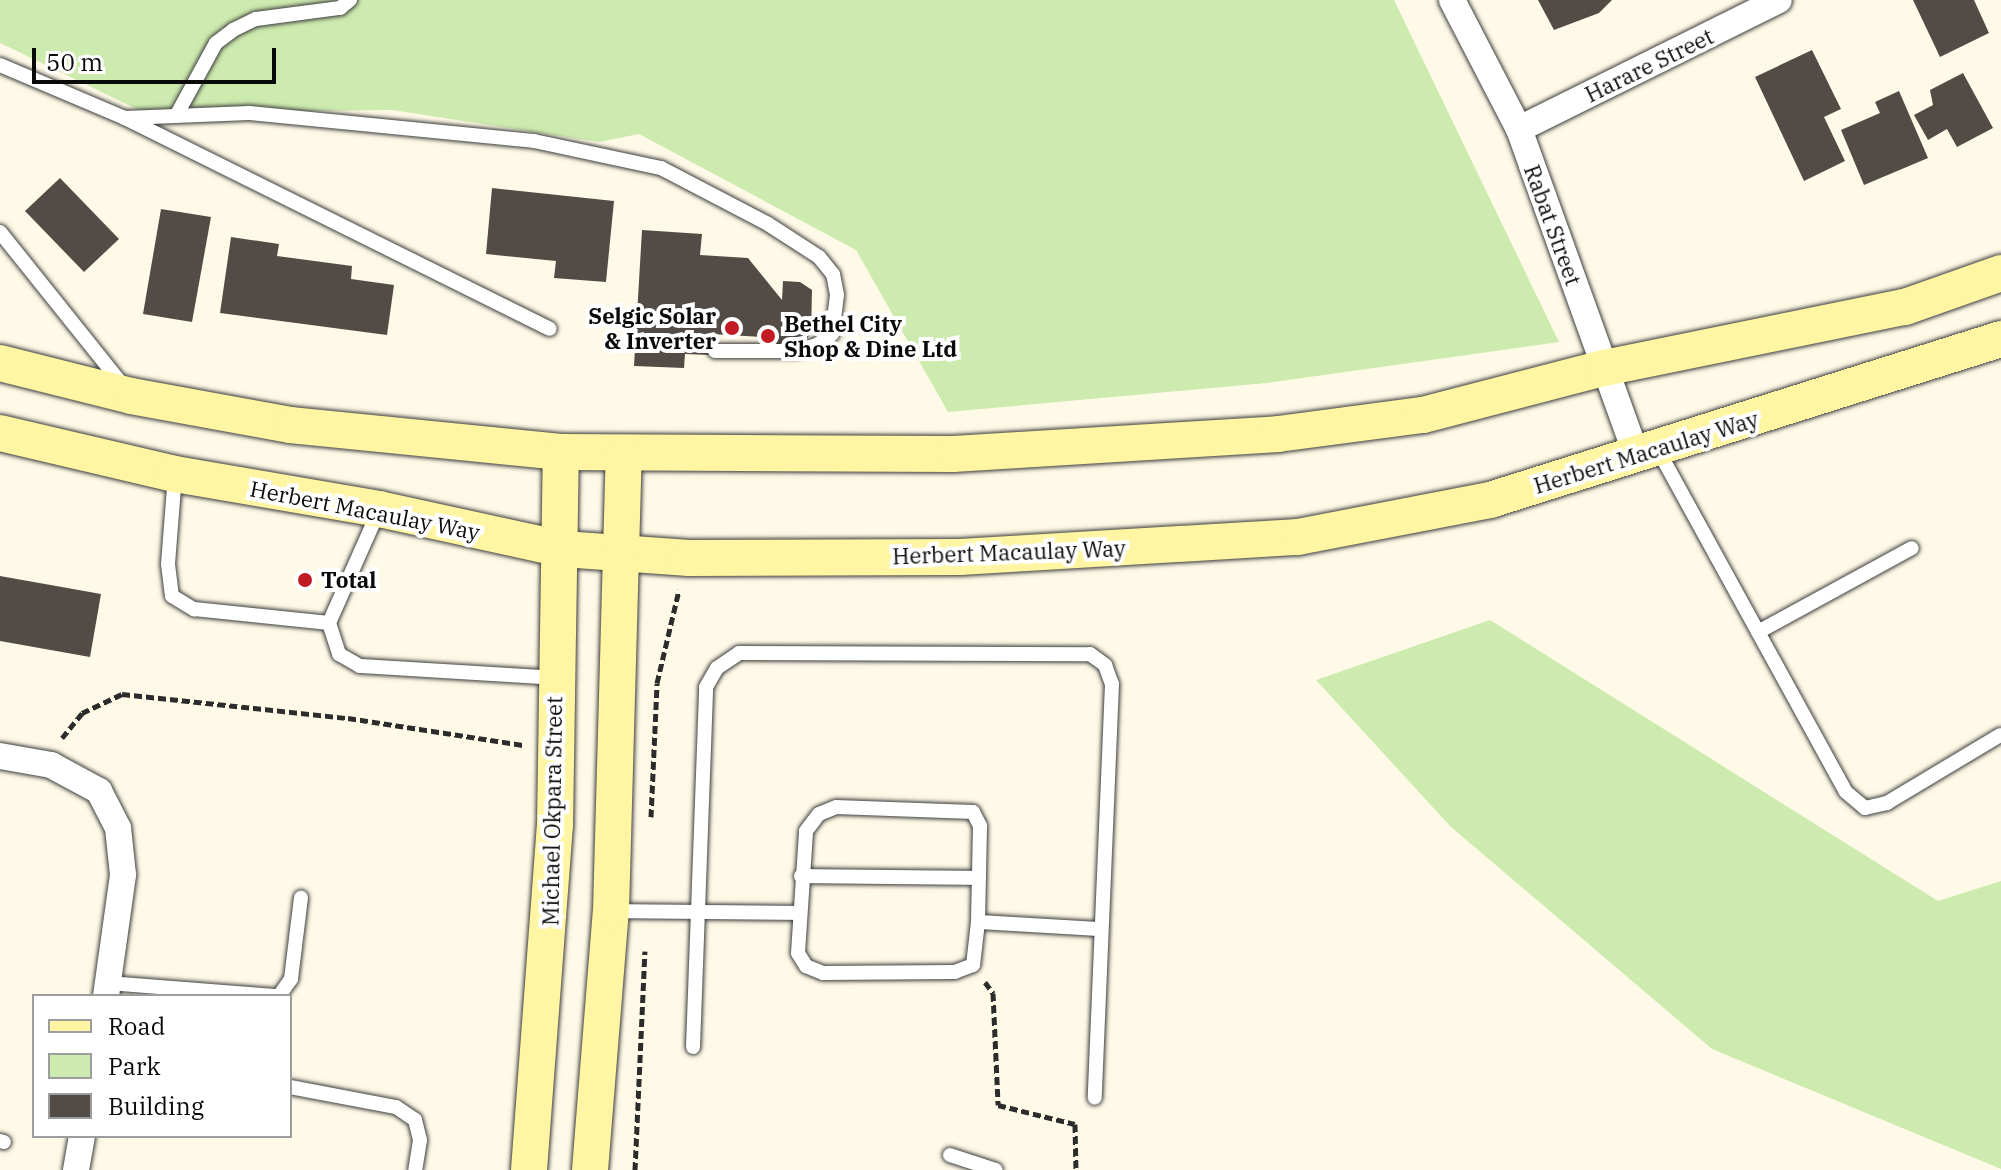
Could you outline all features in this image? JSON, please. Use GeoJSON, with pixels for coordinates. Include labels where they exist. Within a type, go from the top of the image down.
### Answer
{"type":"FeatureCollection","features":[{"type":"Feature","properties":{"kind":"main road"},"geometry":{"type":"LineString","coordinates":[[0,363],[131,396],[290,425],[561,452],[624,455],[953,454],[1278,434],[1423,415],[1604,368],[1905,307],[2001,273]]}},
{"type":"Feature","properties":{"kind":"main road","name":"Herbert Macaulay Way"},"geometry":{"type":"LineString","coordinates":[[0,433],[175,474],[379,509],[563,549],[689,558],[960,557],[1298,537],[1490,500],[1648,454],[2001,339]]}},
{"type":"Feature","properties":{"kind":"main road","name":"Michael Okpara Street"},"geometry":{"type":"LineString","coordinates":[[529,1170],[547,973],[555,678],[563,549],[561,452]]}},
{"type":"Feature","properties":{"kind":"main road"},"geometry":{"type":"LineString","coordinates":[[590,1170],[611,911],[624,554],[624,455]]}},
{"type":"Feature","properties":{"kind":"street","name":"Rabat Street"},"geometry":{"type":"LineString","coordinates":[[1452,0],[1519,129],[1604,368],[1648,454]]}},
{"type":"Feature","properties":{"kind":"street","name":"Harare Street"},"geometry":{"type":"LineString","coordinates":[[1519,129],[1779,0]]}},
{"type":"Feature","properties":{"kind":"street"},"geometry":{"type":"LineString","coordinates":[[0,756],[51,765],[99,791],[118,828],[123,875],[107,989]]}},
{"type":"Feature","properties":{"kind":"street"},"geometry":{"type":"LineString","coordinates":[[76,1170],[82,1138]]}},
{"type":"Feature","properties":{"kind":"lane"},"geometry":{"type":"LineString","coordinates":[[176,116],[216,43],[233,30],[256,19],[340,8],[350,0]]}},
{"type":"Feature","properties":{"kind":"lane"},"geometry":{"type":"LineString","coordinates":[[0,65],[125,118],[550,329]]}},
{"type":"Feature","properties":{"kind":"lane"},"geometry":{"type":"LineString","coordinates":[[125,118],[249,113],[534,141],[661,168],[768,224],[819,257],[833,274],[837,295],[832,334],[817,345],[796,351],[715,351]]}},
{"type":"Feature","properties":{"kind":"lane"},"geometry":{"type":"LineString","coordinates":[[0,232],[131,396]]}},
{"type":"Feature","properties":{"kind":"lane"},"geometry":{"type":"LineString","coordinates":[[1648,454],[1758,632],[1846,792],[1865,808],[1887,803],[2000,735]]}},
{"type":"Feature","properties":{"kind":"lane"},"geometry":{"type":"LineString","coordinates":[[175,474],[168,564],[172,596],[194,609],[329,623]]}},
{"type":"Feature","properties":{"kind":"lane"},"geometry":{"type":"LineString","coordinates":[[379,509],[329,623],[339,654],[360,666],[555,678]]}},
{"type":"Feature","properties":{"kind":"lane"},"geometry":{"type":"LineString","coordinates":[[1758,632],[1912,548]]}},
{"type":"Feature","properties":{"kind":"lane"},"geometry":{"type":"LineString","coordinates":[[693,1047],[694,913],[706,687],[717,668],[739,653],[1090,654],[1105,665],[1112,684],[1095,1098]]}},
{"type":"Feature","properties":{"kind":"lane"},"geometry":{"type":"LineString","coordinates":[[836,807],[973,812],[980,826],[979,878],[973,965],[955,972],[823,973],[806,966],[798,953],[798,913],[806,831],[819,814],[836,807]]}},
{"type":"Feature","properties":{"kind":"lane"},"geometry":{"type":"LineString","coordinates":[[801,876],[979,878]]}},
{"type":"Feature","properties":{"kind":"lane"},"geometry":{"type":"LineString","coordinates":[[278,994],[291,979],[301,898]]}},
{"type":"Feature","properties":{"kind":"lane"},"geometry":{"type":"LineString","coordinates":[[611,911],[798,913]]}},
{"type":"Feature","properties":{"kind":"lane"},"geometry":{"type":"LineString","coordinates":[[978,922],[1100,929]]}},
{"type":"Feature","properties":{"kind":"lane"},"geometry":{"type":"LineString","coordinates":[[107,989],[228,994]]}},
{"type":"Feature","properties":{"kind":"lane"},"geometry":{"type":"LineString","coordinates":[[292,1087],[396,1107],[415,1120],[420,1140],[415,1170]]}},
{"type":"Feature","properties":{"kind":"lane"},"geometry":{"type":"LineString","coordinates":[[950,1155],[996,1170]]}},
{"type":"Feature","properties":{"kind":"path"},"geometry":{"type":"LineString","coordinates":[[651,820],[657,683],[689,558]]}},
{"type":"Feature","properties":{"kind":"path"},"geometry":{"type":"LineString","coordinates":[[51,765],[65,732],[82,713],[122,694],[348,718],[555,749]]}},
{"type":"Feature","properties":{"kind":"path"},"geometry":{"type":"LineString","coordinates":[[635,1170],[647,912]]}},
{"type":"Feature","properties":{"kind":"path"},"geometry":{"type":"LineString","coordinates":[[973,965],[993,993],[998,1105],[1075,1124],[1076,1170]]}},
{"type":"Feature","properties":{"kind":"green space"},"geometry":{"type":"Polygon","coordinates":[[[0,0],[1394,0],[1559,342],[1267,383],[948,412],[856,250],[639,134],[599,142],[392,110],[145,113],[0,43],[0,0]]]}},
{"type":"Feature","properties":{"kind":"green space"},"geometry":{"type":"Polygon","coordinates":[[[1490,620],[1938,901],[2001,881],[2001,1169],[1712,1049],[1451,827],[1316,680],[1490,620]]]}},
{"type":"Feature","properties":{"kind":"building"},"geometry":{"type":"Polygon","coordinates":[[[1538,0],[1612,0],[1599,13],[1554,30],[1538,0]]]}},
{"type":"Feature","properties":{"kind":"building"},"geometry":{"type":"Polygon","coordinates":[[[1913,0],[1974,0],[1989,33],[1940,57],[1913,0]]]}},
{"type":"Feature","properties":{"kind":"building"},"geometry":{"type":"Polygon","coordinates":[[[1812,50],[1841,109],[1824,117],[1845,161],[1804,181],[1755,77],[1812,50]]]}},
{"type":"Feature","properties":{"kind":"building"},"geometry":{"type":"Polygon","coordinates":[[[1963,73],[1993,128],[1957,147],[1947,129],[1928,140],[1914,115],[1933,105],[1930,90],[1963,73]]]}},
{"type":"Feature","properties":{"kind":"building"},"geometry":{"type":"Polygon","coordinates":[[[1899,91],[1928,158],[1864,185],[1841,130],[1880,113],[1875,102],[1899,91]]]}},
{"type":"Feature","properties":{"kind":"building"},"geometry":{"type":"Polygon","coordinates":[[[60,178],[119,239],[84,272],[25,211],[60,178]]]}},
{"type":"Feature","properties":{"kind":"building"},"geometry":{"type":"Polygon","coordinates":[[[492,188],[614,201],[606,282],[554,278],[556,261],[486,254],[492,188]]]}},
{"type":"Feature","properties":{"kind":"building"},"geometry":{"type":"Polygon","coordinates":[[[161,209],[211,217],[192,322],[143,314],[161,209]]]}},
{"type":"Feature","properties":{"kind":"building"},"geometry":{"type":"Polygon","coordinates":[[[642,230],[702,234],[700,255],[748,258],[782,300],[783,281],[800,282],[812,290],[811,334],[797,348],[762,345],[762,337],[711,334],[710,355],[685,354],[684,368],[634,366],[642,230]]]}},
{"type":"Feature","properties":{"kind":"building"},"geometry":{"type":"Polygon","coordinates":[[[231,237],[279,244],[277,256],[352,266],[351,279],[394,285],[387,335],[220,313],[231,237]]]}},
{"type":"Feature","properties":{"kind":"building"},"geometry":{"type":"Polygon","coordinates":[[[0,576],[101,594],[90,657],[0,641],[0,576]]]}},
{"type":"Feature","properties":{"kind":"place","name":"Selgic Solar & Inverter"},"geometry":{"type":"Point","coordinates":[732,328]}},
{"type":"Feature","properties":{"kind":"place","name":"Bethel City Shop & Dine Ltd"},"geometry":{"type":"Point","coordinates":[768,336]}},
{"type":"Feature","properties":{"kind":"place","name":"Total"},"geometry":{"type":"Point","coordinates":[305,580]}}]}
